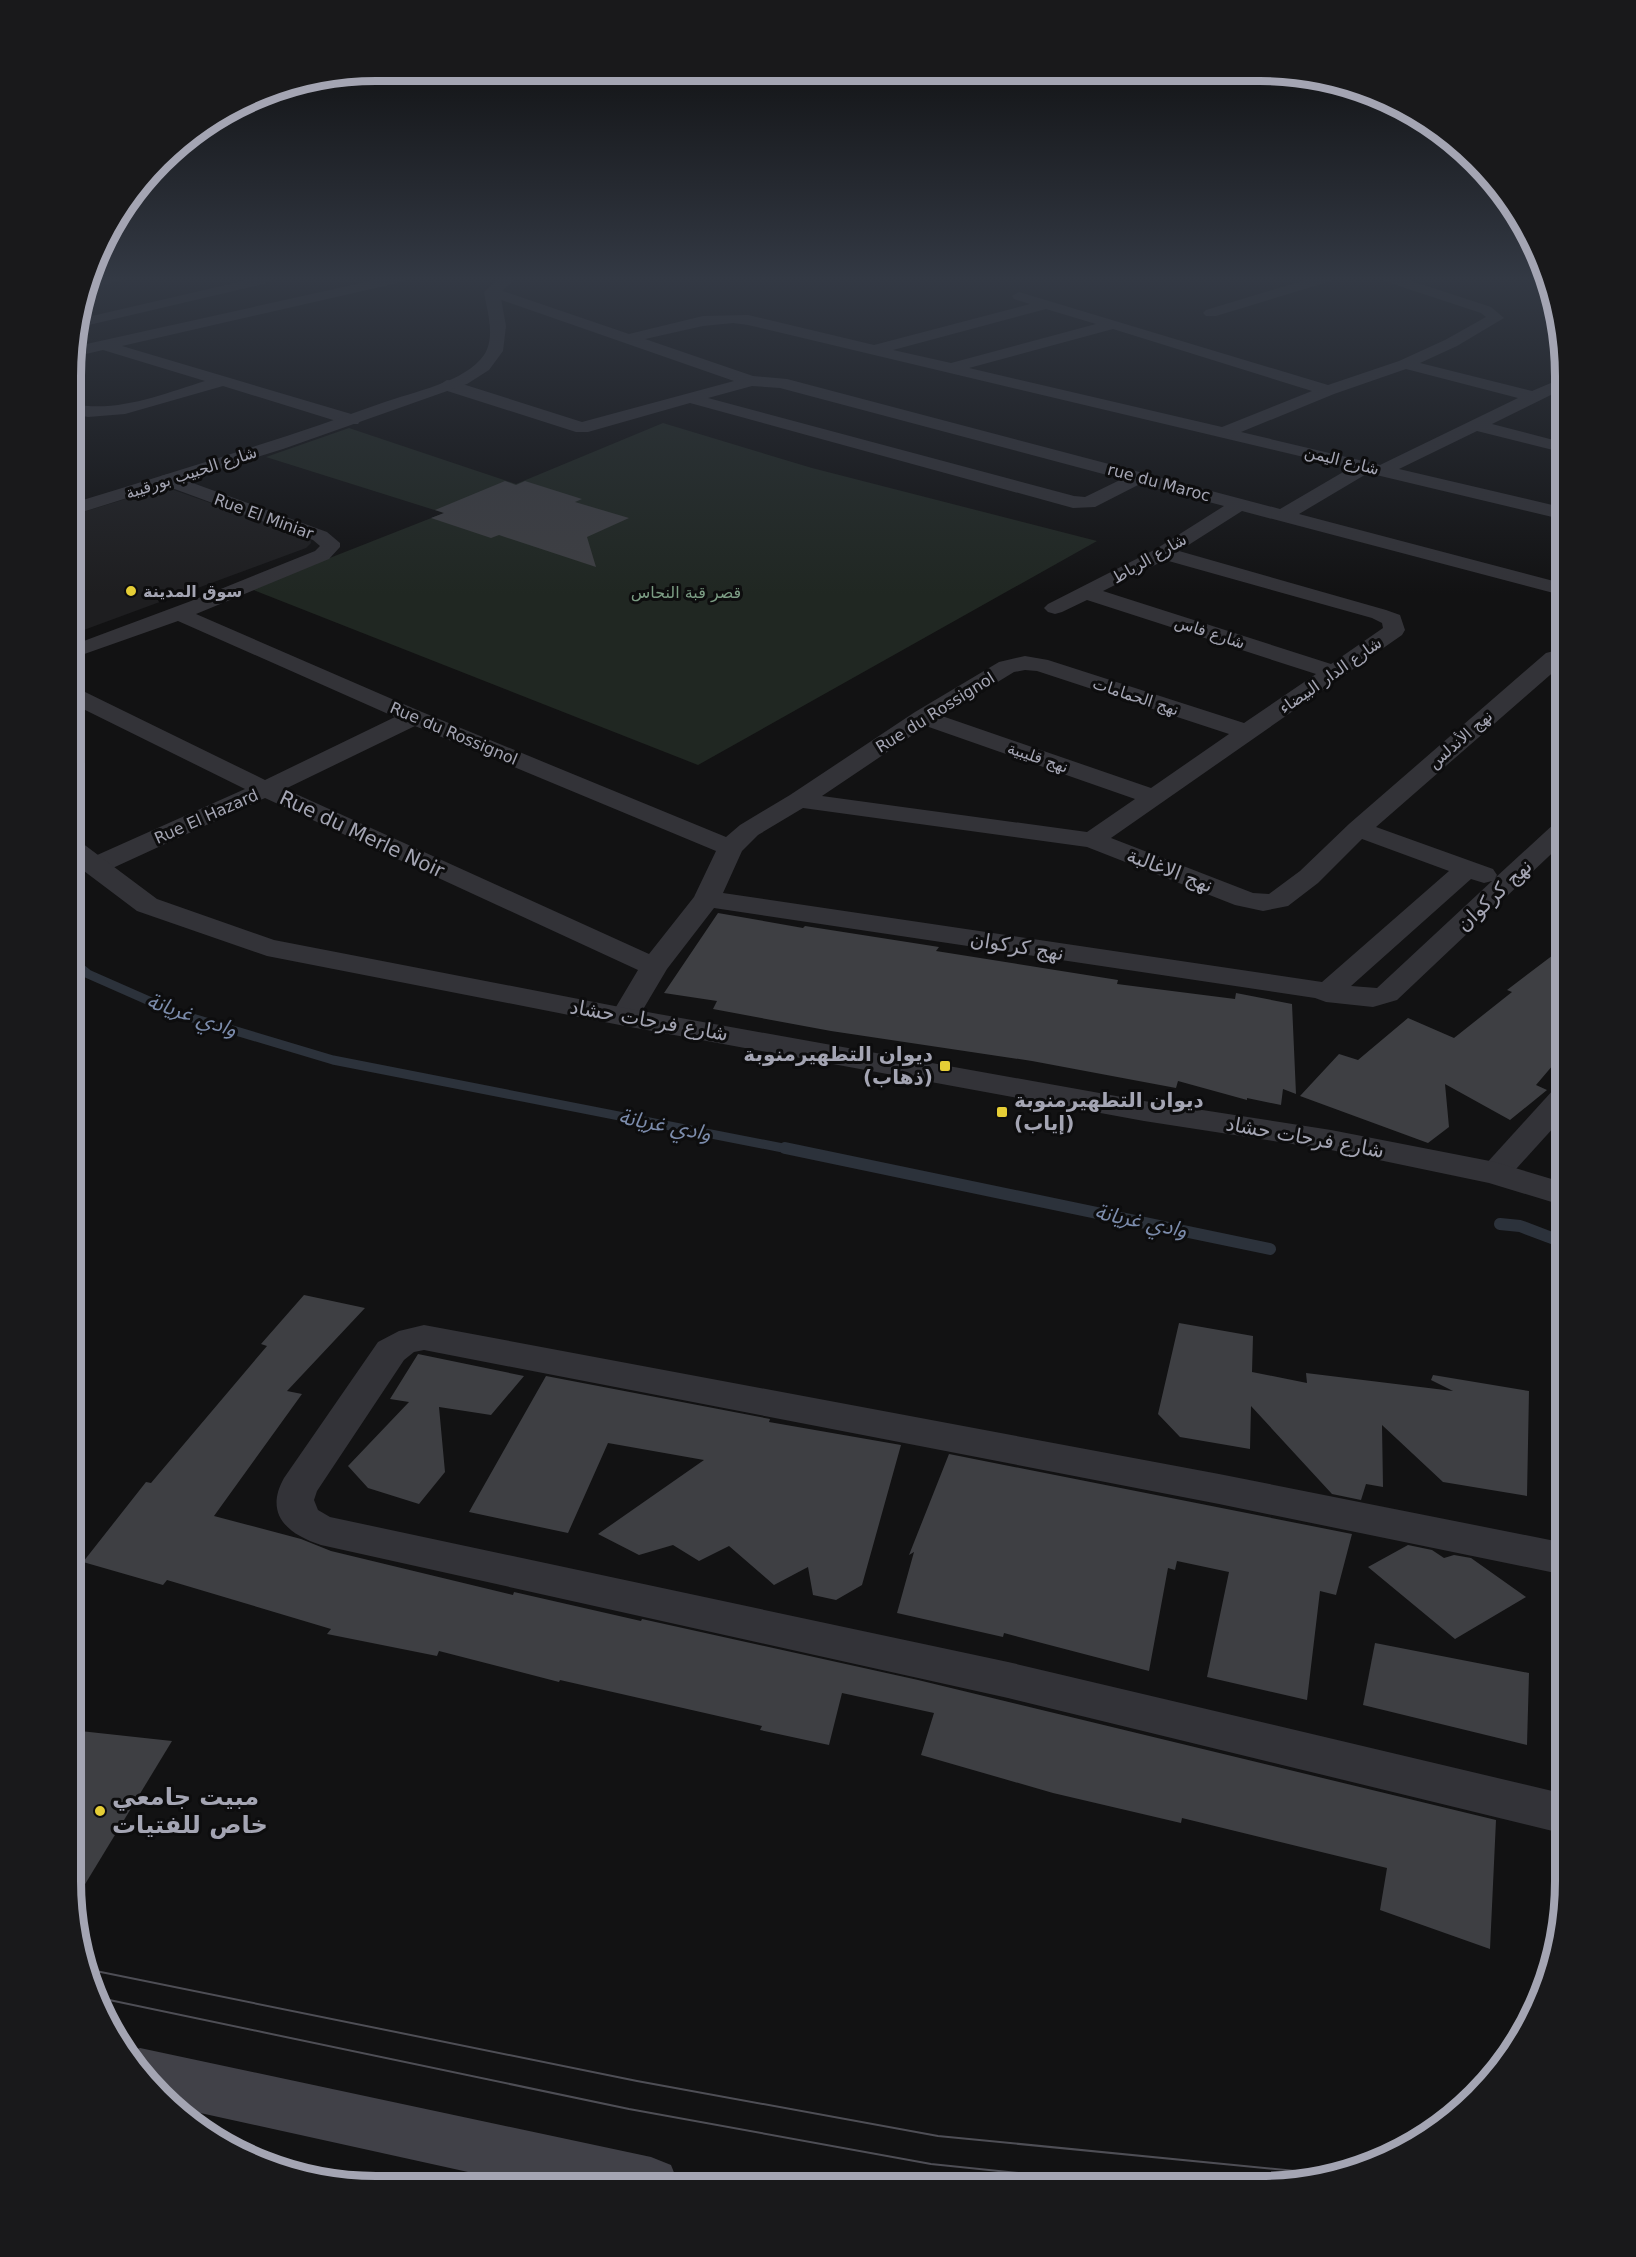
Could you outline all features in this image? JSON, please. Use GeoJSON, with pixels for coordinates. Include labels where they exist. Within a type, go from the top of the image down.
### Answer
{"type":"FeatureCollection","features":[{"type":"Feature","properties":{"kind":"main road"},"geometry":{"type":"LineString","coordinates":[[155,2077],[610,2176]]}},
{"type":"Feature","properties":{"kind":"street"},"geometry":{"type":"LineString","coordinates":[[81,411],[90,413],[121,409],[215,383]]}},
{"type":"Feature","properties":{"kind":"street"},"geometry":{"type":"LineString","coordinates":[[225,383],[352,420]]}},
{"type":"Feature","properties":{"kind":"street","name":"شارع الحبيب بورقيبة"},"geometry":{"type":"LineString","coordinates":[[81,507],[352,420],[450,383]]}},
{"type":"Feature","properties":{"kind":"street"},"geometry":{"type":"LineString","coordinates":[[447,385],[582,428],[743,383]]}},
{"type":"Feature","properties":{"kind":"street","name":"rue du Maroc"},"geometry":{"type":"LineString","coordinates":[[775,383],[793,385],[1555,587]]}},
{"type":"Feature","properties":{"kind":"street","name":"شارع اليمن"},"geometry":{"type":"LineString","coordinates":[[1018,383],[1555,512]]}},
{"type":"Feature","properties":{"kind":"street"},"geometry":{"type":"LineString","coordinates":[[1306,383],[1328,390]]}},
{"type":"Feature","properties":{"kind":"street"},"geometry":{"type":"LineString","coordinates":[[1226,432],[1348,383]]}},
{"type":"Feature","properties":{"kind":"street"},"geometry":{"type":"LineString","coordinates":[[1481,383],[1534,397]]}},
{"type":"Feature","properties":{"kind":"street"},"geometry":{"type":"LineString","coordinates":[[1283,515],[1375,468],[1555,387]]}},
{"type":"Feature","properties":{"kind":"street"},"geometry":{"type":"LineString","coordinates":[[689,398],[1083,504],[1139,477]]}},
{"type":"Feature","properties":{"kind":"street"},"geometry":{"type":"LineString","coordinates":[[867,447],[929,421]]}},
{"type":"Feature","properties":{"kind":"street"},"geometry":{"type":"LineString","coordinates":[[1474,425],[1555,445]]}},
{"type":"Feature","properties":{"kind":"street","name":"Rue El Miniar"},"geometry":{"type":"LineString","coordinates":[[81,648],[179,614],[327,551],[330,543],[320,536],[168,480]]}},
{"type":"Feature","properties":{"kind":"street","name":"شارع الرباط"},"geometry":{"type":"LineString","coordinates":[[1055,608],[1163,553],[1241,503]]}},
{"type":"Feature","properties":{"kind":"street","name":"شارع الدار البيضاء"},"geometry":{"type":"LineString","coordinates":[[1092,840],[1394,630],[1392,620],[1378,614],[1163,553]]}},
{"type":"Feature","properties":{"kind":"street","name":"شارع فاس"},"geometry":{"type":"LineString","coordinates":[[1087,593],[1334,672]]}},
{"type":"Feature","properties":{"kind":"street","name":"Rue du Rossignol"},"geometry":{"type":"LineString","coordinates":[[179,614],[414,717],[730,848]]}},
{"type":"Feature","properties":{"kind":"street","name":"نهج الأندلس"},"geometry":{"type":"LineString","coordinates":[[1359,829],[1555,658]]}},
{"type":"Feature","properties":{"kind":"street","name":"Rue du Rossignol"},"geometry":{"type":"LineString","coordinates":[[625,1017],[654,967],[707,899],[730,848],[749,830],[799,800],[923,717],[1007,667],[1025,663]]}},
{"type":"Feature","properties":{"kind":"street","name":"نهج الحمامات"},"geometry":{"type":"LineString","coordinates":[[1025,663],[1040,665],[1247,732]]}},
{"type":"Feature","properties":{"kind":"street","name":"Rue du Merle Noir"},"geometry":{"type":"LineString","coordinates":[[81,699],[265,789],[654,967]]}},
{"type":"Feature","properties":{"kind":"street","name":"Rue El Hazard"},"geometry":{"type":"LineString","coordinates":[[84,858],[265,789],[414,717]]}},
{"type":"Feature","properties":{"kind":"street","name":"نهج قليبية"},"geometry":{"type":"LineString","coordinates":[[923,717],[1153,797]]}},
{"type":"Feature","properties":{"kind":"street","name":"نهج الاغالبة"},"geometry":{"type":"LineString","coordinates":[[799,800],[1092,840],[1245,899],[1263,903],[1278,900],[1309,877],[1359,829]]}},
{"type":"Feature","properties":{"kind":"street"},"geometry":{"type":"LineString","coordinates":[[1359,829],[1507,883]]}},
{"type":"Feature","properties":{"kind":"street","name":"نهج كركوان"},"geometry":{"type":"LineString","coordinates":[[707,899],[1326,993],[1373,998],[1387,994],[1555,837]]}},
{"type":"Feature","properties":{"kind":"street","name":"شارع فرحات حشاد"},"geometry":{"type":"LineString","coordinates":[[84,858],[147,905],[267,947],[625,1017],[1144,1111],[1331,1140],[1494,1173],[1555,1192]]}},
{"type":"Feature","properties":{"kind":"street","name":"نهج كركوان"},"geometry":{"type":"LineString","coordinates":[[1326,993],[1467,869]]}},
{"type":"Feature","properties":{"kind":"street"},"geometry":{"type":"LineString","coordinates":[[1494,1173],[1555,1107]]}},
{"type":"Feature","properties":{"kind":"street"},"geometry":{"type":"LineString","coordinates":[[1555,1558],[1231,1492],[508,1355],[432,1338],[400,1342],[391,1352],[305,1475],[296,1500],[297,1511],[304,1521],[321,1530],[1008,1680],[1555,1812]]}},
{"type":"Feature","properties":{"kind":"shaded area","name":"سوق المدينة"},"geometry":{"type":"Polygon","coordinates":[[[165,487],[310,538],[311,543],[306,548],[81,631],[81,513],[165,487]]]}},
{"type":"Feature","properties":{"kind":"green space","name":"قصر قبة النحاس"},"geometry":{"type":"Polygon","coordinates":[[[663,423],[812,468],[1097,541],[698,765],[251,589],[444,513],[266,457],[349,428],[516,484],[663,423]]]}},
{"type":"Feature","properties":{"kind":"building"},"geometry":{"type":"Polygon","coordinates":[[[505,481],[516,485],[525,481],[582,499],[575,502],[629,518],[587,537],[596,567],[499,535],[491,538],[431,518],[444,513],[435,510],[505,481]]]}},
{"type":"Feature","properties":{"kind":"building"},"geometry":{"type":"Polygon","coordinates":[[[718,913],[803,928],[805,926],[939,947],[936,951],[1118,980],[1117,984],[1235,999],[1236,993],[1292,1004],[1296,1094],[1283,1089],[1281,1105],[1247,1098],[1247,1100],[1178,1081],[1176,1088],[1032,1061],[831,1031],[713,1009],[717,1001],[664,993],[718,913]]]}},
{"type":"Feature","properties":{"kind":"building"},"geometry":{"type":"Polygon","coordinates":[[[1555,954],[1555,1063],[1536,1085],[1547,1090],[1510,1120],[1445,1084],[1449,1127],[1428,1143],[1300,1096],[1339,1054],[1358,1060],[1408,1018],[1454,1038],[1512,992],[1507,990],[1555,954]]]}},
{"type":"Feature","properties":{"kind":"building"},"geometry":{"type":"Polygon","coordinates":[[[304,1295],[365,1308],[287,1391],[302,1394],[214,1516],[301,1539],[331,1551],[513,1595],[514,1592],[918,1680],[1496,1820],[1490,1949],[1380,1910],[1387,1868],[1182,1818],[1181,1823],[1053,1793],[921,1755],[934,1713],[842,1693],[829,1745],[760,1730],[762,1726],[560,1680],[559,1682],[439,1651],[437,1656],[327,1634],[331,1629],[167,1580],[163,1585],[83,1562],[146,1482],[151,1483],[267,1346],[261,1344],[304,1295]]]}},
{"type":"Feature","properties":{"kind":"building"},"geometry":{"type":"Polygon","coordinates":[[[1179,1323],[1253,1336],[1252,1372],[1307,1383],[1306,1373],[1453,1391],[1431,1380],[1433,1375],[1529,1391],[1527,1496],[1443,1482],[1382,1425],[1383,1487],[1366,1484],[1361,1500],[1332,1494],[1251,1406],[1250,1449],[1180,1437],[1158,1414],[1179,1323]]]}},
{"type":"Feature","properties":{"kind":"building"},"geometry":{"type":"Polygon","coordinates":[[[418,1354],[524,1376],[491,1415],[439,1407],[445,1472],[419,1504],[368,1488],[348,1466],[409,1402],[390,1399],[418,1354]]]}},
{"type":"Feature","properties":{"kind":"building"},"geometry":{"type":"Polygon","coordinates":[[[546,1376],[770,1419],[769,1422],[901,1445],[862,1585],[836,1600],[813,1595],[808,1567],[774,1585],[729,1546],[699,1561],[673,1545],[639,1555],[598,1534],[704,1460],[608,1443],[568,1533],[469,1512],[546,1376]]]}},
{"type":"Feature","properties":{"kind":"building"},"geometry":{"type":"Polygon","coordinates":[[[949,1454],[1352,1534],[1336,1595],[1320,1591],[1307,1700],[1207,1677],[1229,1572],[1177,1561],[1175,1570],[1168,1568],[1149,1671],[1004,1633],[1003,1637],[897,1613],[914,1552],[909,1555],[949,1454]]]}},
{"type":"Feature","properties":{"kind":"building"},"geometry":{"type":"Polygon","coordinates":[[[1408,1545],[1432,1550],[1444,1558],[1454,1555],[1471,1558],[1526,1597],[1455,1639],[1368,1567],[1408,1545]]]}},
{"type":"Feature","properties":{"kind":"building"},"geometry":{"type":"Polygon","coordinates":[[[1375,1643],[1529,1673],[1527,1745],[1363,1705],[1375,1643]]]}},
{"type":"Feature","properties":{"kind":"building","name":"مبيت جامعي خاص للفتيات"},"geometry":{"type":"Polygon","coordinates":[[[81,1731],[172,1741],[81,1890],[81,1731]]]}},
{"type":"Feature","properties":{"kind":"waterway","name":"وادي غريانة"},"geometry":{"type":"LineString","coordinates":[[81,968],[88,974],[179,1014],[333,1060],[793,1150]]}},
{"type":"Feature","properties":{"kind":"waterway","name":"وادي غريانة"},"geometry":{"type":"LineString","coordinates":[[785,1148],[1270,1249]]}},
{"type":"Feature","properties":{"kind":"waterway"},"geometry":{"type":"LineString","coordinates":[[1500,1224],[1520,1226],[1555,1239]]}},
{"type":"Feature","properties":{"kind":"tram line"},"geometry":{"type":"LineString","coordinates":[[95,1971],[637,2081],[938,2136],[1306,2172]]}},
{"type":"Feature","properties":{"kind":"tram line"},"geometry":{"type":"LineString","coordinates":[[105,1999],[629,2109],[931,2164],[1047,2176]]}},
{"type":"Feature","properties":{"kind":"place","name":"سوق المدينة"},"geometry":{"type":"Point","coordinates":[131,591]}},
{"type":"Feature","properties":{"kind":"place","name":"ديوان التطهيرمنوبة (ذهاب)"},"geometry":{"type":"Point","coordinates":[945,1066]}},
{"type":"Feature","properties":{"kind":"place","name":"ديوان التطهيرمنوبة (إياب)"},"geometry":{"type":"Point","coordinates":[1002,1112]}},
{"type":"Feature","properties":{"kind":"place","name":"مبيت جامعي خاص للفتيات"},"geometry":{"type":"Point","coordinates":[100,1811]}}]}
